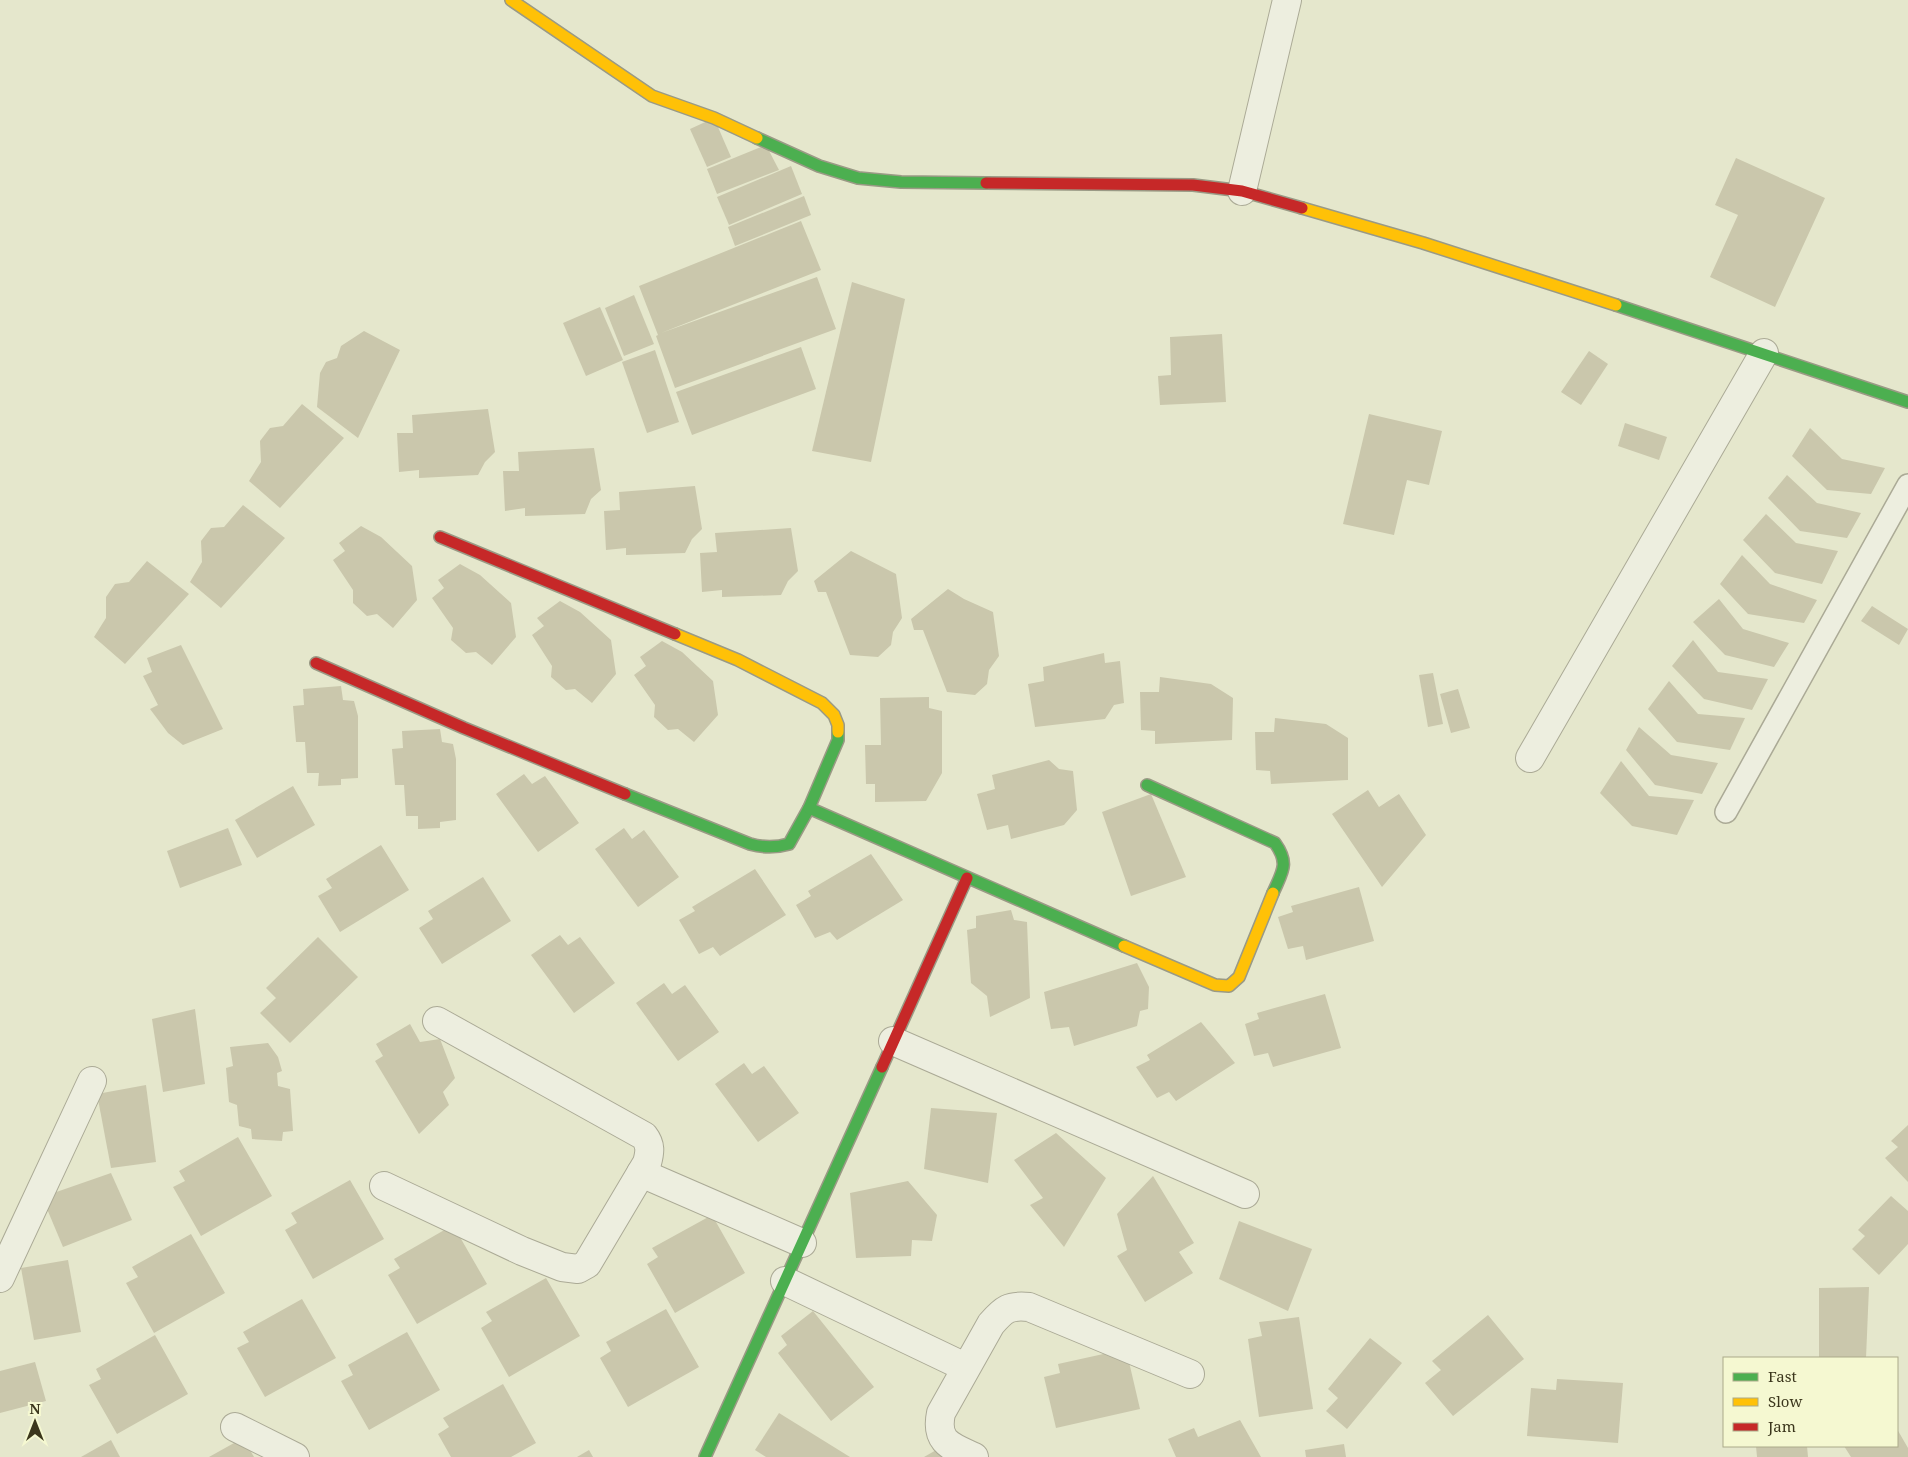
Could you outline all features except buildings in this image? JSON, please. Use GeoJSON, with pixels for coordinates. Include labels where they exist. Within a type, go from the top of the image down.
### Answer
{"type":"FeatureCollection","features":[{"type":"Feature","properties":{"kind":"street"},"geometry":{"type":"LineString","coordinates":[[511,0],[652,96],[714,118],[819,166],[858,178],[901,182],[1192,185],[1242,191],[1423,243],[1764,353],[1908,402]]}},
{"type":"Feature","properties":{"kind":"street"},"geometry":{"type":"LineString","coordinates":[[1242,191],[1287,0]]}},
{"type":"Feature","properties":{"kind":"street"},"geometry":{"type":"LineString","coordinates":[[1530,758],[1764,353]]}},
{"type":"Feature","properties":{"kind":"street"},"geometry":{"type":"LineString","coordinates":[[316,663],[464,728],[758,847],[775,849],[789,844],[809,808],[838,740],[838,725],[834,715],[822,703],[738,660],[440,536]]}},
{"type":"Feature","properties":{"kind":"street"},"geometry":{"type":"LineString","coordinates":[[809,808],[1215,985],[1229,986],[1239,977],[1247,959],[1284,867],[1283,854],[1275,843],[1147,785]]}},
{"type":"Feature","properties":{"kind":"street"},"geometry":{"type":"LineString","coordinates":[[705,1457],[967,878]]}},
{"type":"Feature","properties":{"kind":"street"},"geometry":{"type":"LineString","coordinates":[[384,1186],[522,1251],[562,1267],[578,1269],[586,1264],[641,1173],[650,1152],[649,1143],[644,1136],[436,1021]]}},
{"type":"Feature","properties":{"kind":"street"},"geometry":{"type":"LineString","coordinates":[[893,1041],[1245,1194]]}},
{"type":"Feature","properties":{"kind":"street"},"geometry":{"type":"LineString","coordinates":[[0,1278],[92,1081]]}},
{"type":"Feature","properties":{"kind":"street"},"geometry":{"type":"LineString","coordinates":[[641,1173],[802,1242]]}},
{"type":"Feature","properties":{"kind":"street"},"geometry":{"type":"LineString","coordinates":[[785,1281],[966,1367]]}},
{"type":"Feature","properties":{"kind":"street"},"geometry":{"type":"LineString","coordinates":[[974,1457],[954,1448],[942,1438],[939,1426],[941,1412],[991,1324],[1001,1312],[1014,1306],[1029,1307],[1190,1374]]}},
{"type":"Feature","properties":{"kind":"street"},"geometry":{"type":"LineString","coordinates":[[235,1427],[295,1457]]}},
{"type":"Feature","properties":{"kind":"lane"},"geometry":{"type":"LineString","coordinates":[[1726,812],[1908,485]]}},
{"type":"Feature","properties":{"kind":"traffic: fast"},"geometry":{"type":"LineString","coordinates":[[757,138],[819,166],[858,178],[901,182],[986,183]]}},
{"type":"Feature","properties":{"kind":"traffic: fast"},"geometry":{"type":"LineString","coordinates":[[1616,305],[1908,402]]}},
{"type":"Feature","properties":{"kind":"traffic: fast"},"geometry":{"type":"LineString","coordinates":[[625,794],[750,844],[770,847],[789,844],[809,808],[838,740],[838,732]]}},
{"type":"Feature","properties":{"kind":"traffic: fast"},"geometry":{"type":"LineString","coordinates":[[1147,785],[1275,843],[1280,850],[1283,868],[1273,893]]}},
{"type":"Feature","properties":{"kind":"traffic: fast"},"geometry":{"type":"LineString","coordinates":[[809,808],[1124,946]]}},
{"type":"Feature","properties":{"kind":"traffic: fast"},"geometry":{"type":"LineString","coordinates":[[705,1457],[882,1067]]}},
{"type":"Feature","properties":{"kind":"traffic: slow"},"geometry":{"type":"LineString","coordinates":[[511,0],[652,96],[714,118],[757,138]]}},
{"type":"Feature","properties":{"kind":"traffic: slow"},"geometry":{"type":"LineString","coordinates":[[1302,208],[1423,243],[1616,305]]}},
{"type":"Feature","properties":{"kind":"traffic: slow"},"geometry":{"type":"LineString","coordinates":[[675,634],[738,660],[822,703],[834,715],[838,725],[838,732]]}},
{"type":"Feature","properties":{"kind":"traffic: slow"},"geometry":{"type":"LineString","coordinates":[[1124,946],[1215,985],[1229,986],[1239,977],[1273,893]]}},
{"type":"Feature","properties":{"kind":"traffic: jam"},"geometry":{"type":"LineString","coordinates":[[986,183],[1193,185],[1242,191],[1302,208]]}},
{"type":"Feature","properties":{"kind":"traffic: jam"},"geometry":{"type":"LineString","coordinates":[[440,537],[675,634]]}},
{"type":"Feature","properties":{"kind":"traffic: jam"},"geometry":{"type":"LineString","coordinates":[[316,663],[464,728],[625,794]]}},
{"type":"Feature","properties":{"kind":"traffic: jam"},"geometry":{"type":"LineString","coordinates":[[882,1067],[967,878]]}}]}
